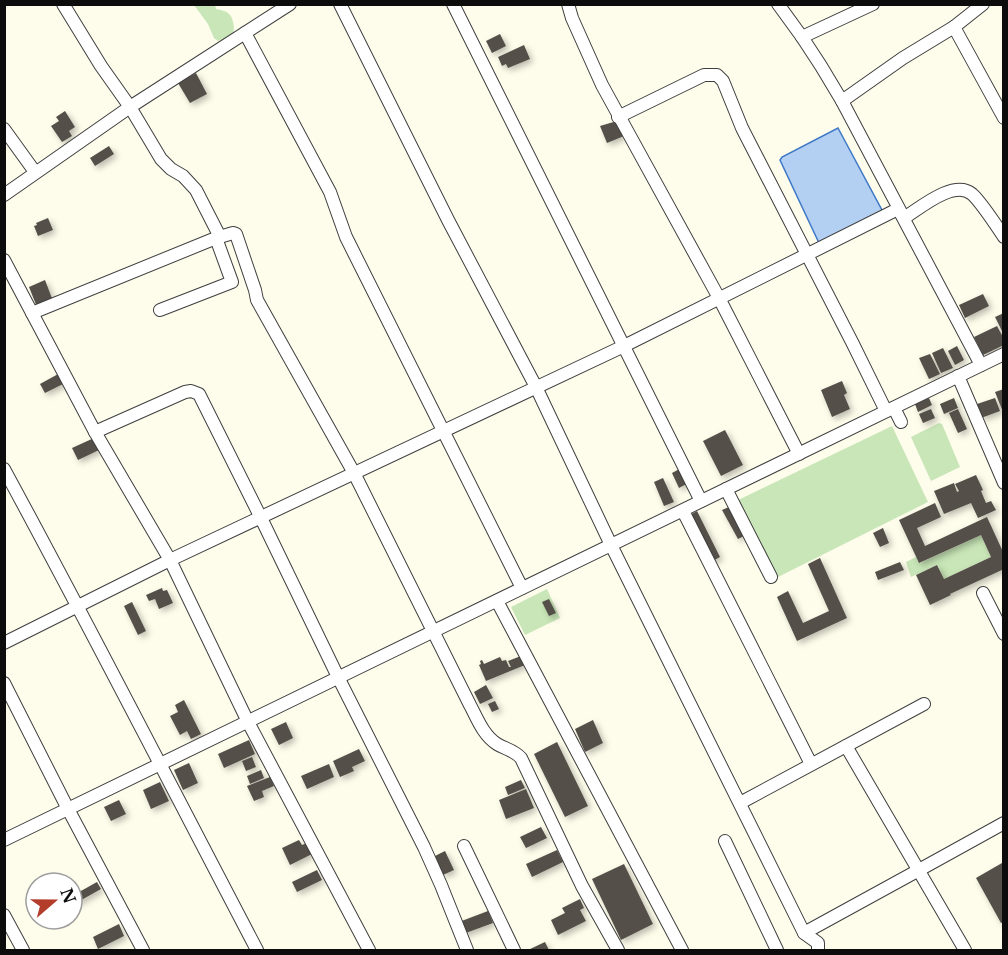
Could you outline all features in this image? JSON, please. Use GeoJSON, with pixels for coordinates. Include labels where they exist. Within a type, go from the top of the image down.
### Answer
{"type":"FeatureCollection","features":[{"type":"Feature","properties":{"kind":"street"},"geometry":{"type":"LineString","coordinates":[[63,4],[164,162],[183,176],[196,190],[218,238],[232,282],[160,310]]}},
{"type":"Feature","properties":{"kind":"street"},"geometry":{"type":"LineString","coordinates":[[4,195],[130,108],[290,4]]}},
{"type":"Feature","properties":{"kind":"street"},"geometry":{"type":"LineString","coordinates":[[340,4],[448,220],[536,387],[611,545],[804,933],[818,943],[818,951]]}},
{"type":"Feature","properties":{"kind":"street"},"geometry":{"type":"LineString","coordinates":[[453,4],[701,501]]}},
{"type":"Feature","properties":{"kind":"street"},"geometry":{"type":"LineString","coordinates":[[568,4],[572,18],[618,117],[719,298],[799,454]]}},
{"type":"Feature","properties":{"kind":"street"},"geometry":{"type":"LineString","coordinates":[[778,4],[802,37],[842,101],[981,365]]}},
{"type":"Feature","properties":{"kind":"street"},"geometry":{"type":"LineString","coordinates":[[802,37],[873,4]]}},
{"type":"Feature","properties":{"kind":"street"},"geometry":{"type":"LineString","coordinates":[[842,101],[903,58],[954,27],[983,4]]}},
{"type":"Feature","properties":{"kind":"street"},"geometry":{"type":"LineString","coordinates":[[954,27],[1004,118]]}},
{"type":"Feature","properties":{"kind":"street"},"geometry":{"type":"LineString","coordinates":[[245,33],[330,192],[346,237],[522,588]]}},
{"type":"Feature","properties":{"kind":"street"},"geometry":{"type":"LineString","coordinates":[[618,117],[704,75],[717,75],[723,81],[742,128],[807,254],[890,410],[901,422]]}},
{"type":"Feature","properties":{"kind":"street"},"geometry":{"type":"LineString","coordinates":[[4,129],[35,172]]}},
{"type":"Feature","properties":{"kind":"street"},"geometry":{"type":"LineString","coordinates":[[4,643],[170,560],[624,346],[807,254],[945,193],[957,189],[965,190],[973,195],[1004,237]]}},
{"type":"Feature","properties":{"kind":"street"},"geometry":{"type":"LineString","coordinates":[[32,313],[218,238],[236,234],[257,300],[354,473],[484,732],[495,743],[515,752],[521,758],[582,886],[618,951]]}},
{"type":"Feature","properties":{"kind":"street"},"geometry":{"type":"LineString","coordinates":[[4,260],[95,432],[170,560],[248,722],[369,951]]}},
{"type":"Feature","properties":{"kind":"street"},"geometry":{"type":"LineString","coordinates":[[4,840],[1004,354]]}},
{"type":"Feature","properties":{"kind":"street"},"geometry":{"type":"LineString","coordinates":[[958,376],[1004,483]]}},
{"type":"Feature","properties":{"kind":"street"},"geometry":{"type":"LineString","coordinates":[[95,432],[185,392],[191,391],[199,394],[424,847],[467,951]]}},
{"type":"Feature","properties":{"kind":"street"},"geometry":{"type":"LineString","coordinates":[[4,469],[78,606],[257,951]]}},
{"type":"Feature","properties":{"kind":"street"},"geometry":{"type":"LineString","coordinates":[[726,489],[771,577]]}},
{"type":"Feature","properties":{"kind":"street"},"geometry":{"type":"LineString","coordinates":[[682,511],[811,764]]}},
{"type":"Feature","properties":{"kind":"street"},"geometry":{"type":"LineString","coordinates":[[983,593],[1004,634]]}},
{"type":"Feature","properties":{"kind":"street"},"geometry":{"type":"LineString","coordinates":[[497,601],[682,951]]}},
{"type":"Feature","properties":{"kind":"street"},"geometry":{"type":"LineString","coordinates":[[4,682],[143,951]]}},
{"type":"Feature","properties":{"kind":"street"},"geometry":{"type":"LineString","coordinates":[[740,803],[924,704]]}},
{"type":"Feature","properties":{"kind":"street"},"geometry":{"type":"LineString","coordinates":[[846,746],[965,951]]}},
{"type":"Feature","properties":{"kind":"street"},"geometry":{"type":"LineString","coordinates":[[804,933],[1004,823]]}},
{"type":"Feature","properties":{"kind":"street"},"geometry":{"type":"LineString","coordinates":[[725,841],[777,951]]}},
{"type":"Feature","properties":{"kind":"street"},"geometry":{"type":"LineString","coordinates":[[464,846],[514,951]]}},
{"type":"Feature","properties":{"kind":"street"},"geometry":{"type":"LineString","coordinates":[[4,915],[23,951]]}},
{"type":"Feature","properties":{"kind":"green space"},"geometry":{"type":"Polygon","coordinates":[[[194,5],[215,5],[216,9],[229,14],[234,25],[232,35],[218,41],[214,38],[208,24],[194,5]]]}},
{"type":"Feature","properties":{"kind":"green space"},"geometry":{"type":"Polygon","coordinates":[[[939,423],[942,424],[960,467],[931,481],[911,437],[939,423]]]}},
{"type":"Feature","properties":{"kind":"green space"},"geometry":{"type":"Polygon","coordinates":[[[892,426],[928,502],[776,578],[736,501],[892,426]]]}},
{"type":"Feature","properties":{"kind":"green space"},"geometry":{"type":"Polygon","coordinates":[[[981,535],[991,557],[944,579],[937,565],[911,577],[906,562],[916,557],[920,563],[981,535]]]}},
{"type":"Feature","properties":{"kind":"green space"},"geometry":{"type":"Polygon","coordinates":[[[547,589],[560,618],[525,635],[511,607],[547,589]]]}},
{"type":"Feature","properties":{"kind":"water"},"geometry":{"type":"Polygon","coordinates":[[[838,128],[883,212],[819,243],[780,160],[838,128]]]}},
{"type":"Feature","properties":{"kind":"building"},"geometry":{"type":"Polygon","coordinates":[[[500,34],[506,46],[492,53],[486,41],[500,34]]]}},
{"type":"Feature","properties":{"kind":"building"},"geometry":{"type":"Polygon","coordinates":[[[524,45],[530,59],[508,68],[506,64],[502,66],[498,57],[524,45]]]}},
{"type":"Feature","properties":{"kind":"building"},"geometry":{"type":"Polygon","coordinates":[[[196,73],[207,94],[190,103],[178,83],[196,73]]]}},
{"type":"Feature","properties":{"kind":"building"},"geometry":{"type":"Polygon","coordinates":[[[65,111],[75,127],[69,131],[72,136],[62,142],[51,126],[59,121],[56,117],[65,111]]]}},
{"type":"Feature","properties":{"kind":"building"},"geometry":{"type":"Polygon","coordinates":[[[617,121],[624,136],[607,143],[600,126],[617,121]]]}},
{"type":"Feature","properties":{"kind":"building"},"geometry":{"type":"Polygon","coordinates":[[[109,146],[114,154],[95,166],[90,158],[109,146]]]}},
{"type":"Feature","properties":{"kind":"building"},"geometry":{"type":"Polygon","coordinates":[[[48,218],[53,230],[38,236],[34,226],[48,218]]]}},
{"type":"Feature","properties":{"kind":"building"},"geometry":{"type":"Polygon","coordinates":[[[45,280],[53,301],[37,307],[29,287],[45,280]]]}},
{"type":"Feature","properties":{"kind":"building"},"geometry":{"type":"Polygon","coordinates":[[[983,294],[989,306],[965,318],[959,305],[983,294]]]}},
{"type":"Feature","properties":{"kind":"building"},"geometry":{"type":"Polygon","coordinates":[[[1004,313],[1004,335],[995,317],[1004,313]]]}},
{"type":"Feature","properties":{"kind":"building"},"geometry":{"type":"Polygon","coordinates":[[[997,326],[1004,339],[1004,345],[983,355],[974,337],[997,326]]]}},
{"type":"Feature","properties":{"kind":"building"},"geometry":{"type":"Polygon","coordinates":[[[957,346],[964,360],[955,365],[948,351],[957,346]]]}},
{"type":"Feature","properties":{"kind":"building"},"geometry":{"type":"Polygon","coordinates":[[[943,348],[953,368],[941,373],[932,353],[943,348]]]}},
{"type":"Feature","properties":{"kind":"building"},"geometry":{"type":"Polygon","coordinates":[[[930,354],[940,374],[929,379],[919,358],[930,354]]]}},
{"type":"Feature","properties":{"kind":"building"},"geometry":{"type":"Polygon","coordinates":[[[60,373],[65,383],[45,393],[40,384],[60,373]]]}},
{"type":"Feature","properties":{"kind":"building"},"geometry":{"type":"Polygon","coordinates":[[[842,381],[847,393],[844,395],[850,409],[832,417],[821,390],[842,381]]]}},
{"type":"Feature","properties":{"kind":"building"},"geometry":{"type":"Polygon","coordinates":[[[1004,389],[1004,412],[1003,412],[995,392],[1004,389]]]}},
{"type":"Feature","properties":{"kind":"building"},"geometry":{"type":"Polygon","coordinates":[[[929,398],[932,405],[918,412],[915,404],[929,398]]]}},
{"type":"Feature","properties":{"kind":"building"},"geometry":{"type":"Polygon","coordinates":[[[954,398],[958,408],[944,414],[940,404],[954,398]]]}},
{"type":"Feature","properties":{"kind":"building"},"geometry":{"type":"Polygon","coordinates":[[[995,398],[1000,411],[981,418],[977,404],[995,398]]]}},
{"type":"Feature","properties":{"kind":"building"},"geometry":{"type":"Polygon","coordinates":[[[931,409],[935,418],[923,423],[919,414],[931,409]]]}},
{"type":"Feature","properties":{"kind":"building"},"geometry":{"type":"Polygon","coordinates":[[[958,409],[967,429],[958,433],[949,413],[958,409]]]}},
{"type":"Feature","properties":{"kind":"building"},"geometry":{"type":"Polygon","coordinates":[[[725,430],[743,465],[721,476],[703,441],[725,430]]]}},
{"type":"Feature","properties":{"kind":"building"},"geometry":{"type":"Polygon","coordinates":[[[94,438],[99,450],[78,460],[72,448],[94,438]]]}},
{"type":"Feature","properties":{"kind":"building"},"geometry":{"type":"Polygon","coordinates":[[[683,467],[690,482],[679,488],[672,473],[683,467]]]}},
{"type":"Feature","properties":{"kind":"building"},"geometry":{"type":"Polygon","coordinates":[[[976,475],[986,503],[991,501],[996,510],[978,518],[971,503],[944,514],[934,491],[954,483],[957,492],[959,491],[955,484],[976,475]]]}},
{"type":"Feature","properties":{"kind":"building"},"geometry":{"type":"Polygon","coordinates":[[[663,478],[674,502],[664,506],[654,482],[663,478]]]}},
{"type":"Feature","properties":{"kind":"building"},"geometry":{"type":"Polygon","coordinates":[[[935,503],[941,517],[917,528],[925,546],[987,517],[1004,554],[1004,569],[930,605],[916,575],[937,565],[944,579],[991,557],[981,535],[919,563],[899,520],[935,503]]]}},
{"type":"Feature","properties":{"kind":"building"},"geometry":{"type":"Polygon","coordinates":[[[729,507],[744,536],[738,539],[722,510],[729,507]]]}},
{"type":"Feature","properties":{"kind":"building"},"geometry":{"type":"Polygon","coordinates":[[[697,511],[720,557],[711,562],[688,516],[697,511]]]}},
{"type":"Feature","properties":{"kind":"building"},"geometry":{"type":"Polygon","coordinates":[[[883,528],[889,543],[880,547],[873,533],[883,528]]]}},
{"type":"Feature","properties":{"kind":"building"},"geometry":{"type":"Polygon","coordinates":[[[820,558],[847,618],[797,641],[777,597],[788,591],[803,623],[829,611],[808,564],[820,558]]]}},
{"type":"Feature","properties":{"kind":"building"},"geometry":{"type":"Polygon","coordinates":[[[900,562],[904,570],[878,580],[875,572],[900,562]]]}},
{"type":"Feature","properties":{"kind":"building"},"geometry":{"type":"Polygon","coordinates":[[[162,588],[163,591],[167,590],[173,603],[159,609],[155,599],[149,601],[146,595],[162,588]]]}},
{"type":"Feature","properties":{"kind":"building"},"geometry":{"type":"Polygon","coordinates":[[[549,599],[556,613],[549,616],[542,602],[549,599]]]}},
{"type":"Feature","properties":{"kind":"building"},"geometry":{"type":"Polygon","coordinates":[[[132,602],[146,631],[138,635],[124,606],[132,602]]]}},
{"type":"Feature","properties":{"kind":"building"},"geometry":{"type":"Polygon","coordinates":[[[521,656],[525,665],[486,681],[479,665],[480,661],[482,660],[484,664],[500,657],[502,661],[506,660],[511,667],[508,661],[521,656]]]}},
{"type":"Feature","properties":{"kind":"building"},"geometry":{"type":"Polygon","coordinates":[[[486,685],[493,698],[480,704],[474,692],[486,685]]]}},
{"type":"Feature","properties":{"kind":"building"},"geometry":{"type":"Polygon","coordinates":[[[184,700],[201,734],[191,739],[187,731],[180,735],[170,716],[178,712],[175,705],[184,700]]]}},
{"type":"Feature","properties":{"kind":"building"},"geometry":{"type":"Polygon","coordinates":[[[495,701],[499,709],[492,712],[488,704],[495,701]]]}},
{"type":"Feature","properties":{"kind":"building"},"geometry":{"type":"Polygon","coordinates":[[[593,720],[603,743],[585,752],[575,729],[593,720]]]}},
{"type":"Feature","properties":{"kind":"building"},"geometry":{"type":"Polygon","coordinates":[[[286,722],[293,738],[279,745],[271,729],[286,722]]]}},
{"type":"Feature","properties":{"kind":"building"},"geometry":{"type":"Polygon","coordinates":[[[249,740],[255,754],[224,768],[218,754],[249,740]]]}},
{"type":"Feature","properties":{"kind":"building"},"geometry":{"type":"Polygon","coordinates":[[[557,742],[588,806],[565,817],[534,754],[557,742]]]}},
{"type":"Feature","properties":{"kind":"building"},"geometry":{"type":"Polygon","coordinates":[[[359,749],[365,761],[352,767],[354,771],[340,777],[333,761],[359,749]]]}},
{"type":"Feature","properties":{"kind":"building"},"geometry":{"type":"Polygon","coordinates":[[[252,757],[256,767],[246,771],[242,761],[252,757]]]}},
{"type":"Feature","properties":{"kind":"building"},"geometry":{"type":"Polygon","coordinates":[[[189,763],[198,783],[183,790],[174,770],[189,763]]]}},
{"type":"Feature","properties":{"kind":"building"},"geometry":{"type":"Polygon","coordinates":[[[329,764],[334,777],[307,789],[301,776],[329,764]]]}},
{"type":"Feature","properties":{"kind":"building"},"geometry":{"type":"Polygon","coordinates":[[[261,770],[264,778],[250,784],[247,776],[261,770]]]}},
{"type":"Feature","properties":{"kind":"building"},"geometry":{"type":"Polygon","coordinates":[[[270,777],[274,786],[262,791],[264,797],[254,801],[247,786],[270,777]]]}},
{"type":"Feature","properties":{"kind":"building"},"geometry":{"type":"Polygon","coordinates":[[[521,780],[525,788],[508,795],[505,787],[521,780]]]}},
{"type":"Feature","properties":{"kind":"building"},"geometry":{"type":"Polygon","coordinates":[[[160,782],[169,801],[151,809],[143,790],[160,782]]]}},
{"type":"Feature","properties":{"kind":"building"},"geometry":{"type":"Polygon","coordinates":[[[526,789],[534,808],[506,819],[499,800],[526,789]]]}},
{"type":"Feature","properties":{"kind":"building"},"geometry":{"type":"Polygon","coordinates":[[[119,800],[126,814],[111,821],[104,807],[119,800]]]}},
{"type":"Feature","properties":{"kind":"building"},"geometry":{"type":"Polygon","coordinates":[[[541,827],[547,838],[526,848],[520,837],[541,827]]]}},
{"type":"Feature","properties":{"kind":"building"},"geometry":{"type":"Polygon","coordinates":[[[299,840],[302,845],[307,843],[312,854],[290,865],[282,848],[299,840]]]}},
{"type":"Feature","properties":{"kind":"building"},"geometry":{"type":"Polygon","coordinates":[[[557,850],[563,862],[532,877],[526,864],[557,850]]]}},
{"type":"Feature","properties":{"kind":"building"},"geometry":{"type":"Polygon","coordinates":[[[445,851],[454,870],[443,875],[435,856],[445,851]]]}},
{"type":"Feature","properties":{"kind":"building"},"geometry":{"type":"Polygon","coordinates":[[[1002,863],[1004,865],[1004,922],[1001,923],[976,878],[1002,863]]]}},
{"type":"Feature","properties":{"kind":"building"},"geometry":{"type":"Polygon","coordinates":[[[624,864],[653,924],[621,940],[592,879],[624,864]]]}},
{"type":"Feature","properties":{"kind":"building"},"geometry":{"type":"Polygon","coordinates":[[[317,870],[322,880],[297,892],[292,882],[317,870]]]}},
{"type":"Feature","properties":{"kind":"building"},"geometry":{"type":"Polygon","coordinates":[[[97,882],[101,889],[84,899],[84,889],[97,882]]]}},
{"type":"Feature","properties":{"kind":"building"},"geometry":{"type":"Polygon","coordinates":[[[580,899],[584,908],[580,910],[586,921],[558,935],[551,920],[565,913],[562,908],[580,899]]]}},
{"type":"Feature","properties":{"kind":"building"},"geometry":{"type":"Polygon","coordinates":[[[488,911],[493,923],[463,934],[459,922],[488,911]]]}},
{"type":"Feature","properties":{"kind":"building"},"geometry":{"type":"Polygon","coordinates":[[[119,924],[124,936],[98,949],[93,937],[119,924]]]}},
{"type":"Feature","properties":{"kind":"building"},"geometry":{"type":"Polygon","coordinates":[[[545,942],[549,950],[528,950],[545,942]]]}}]}
